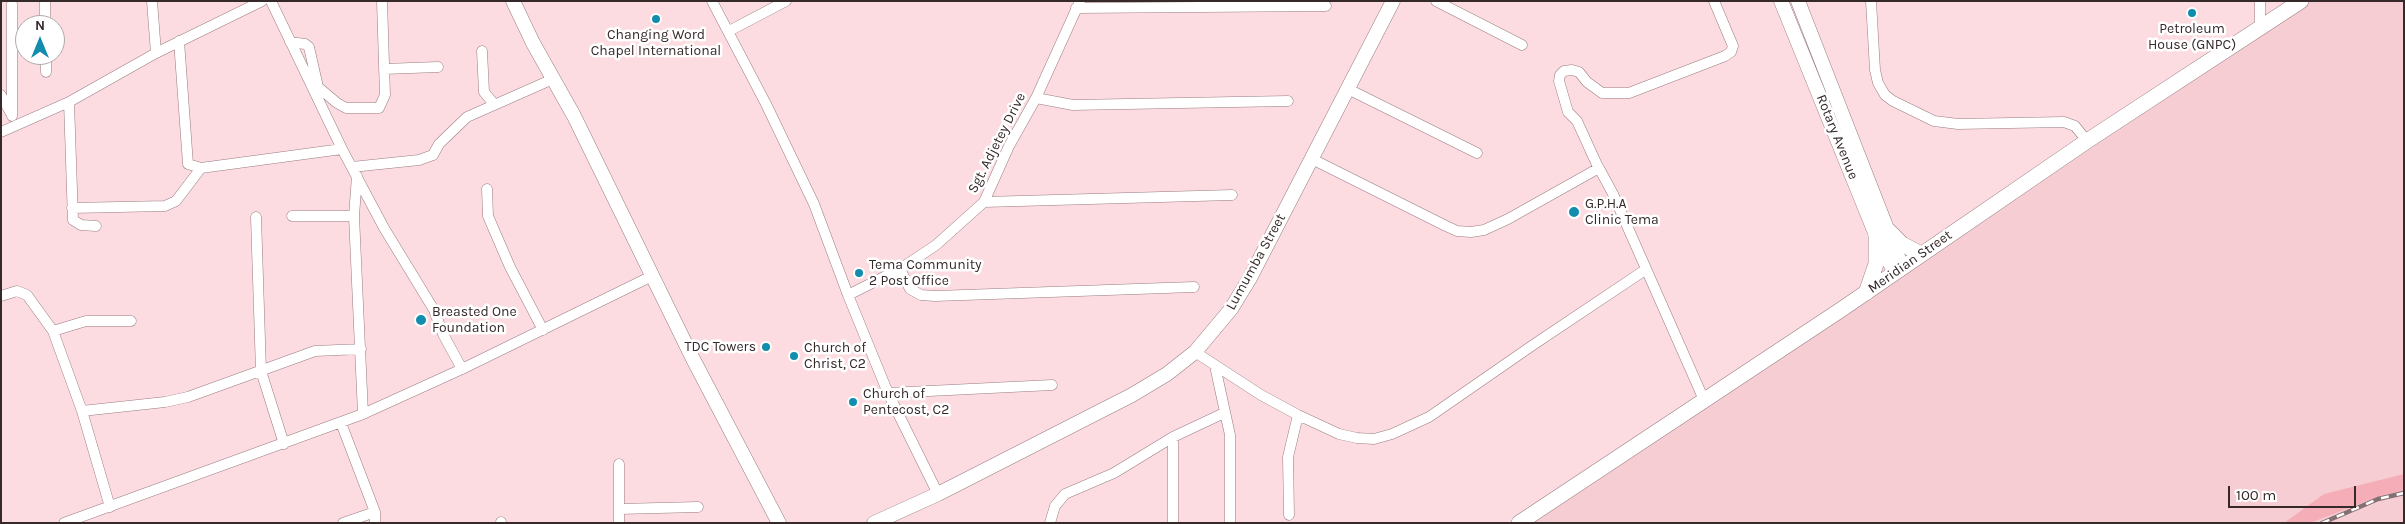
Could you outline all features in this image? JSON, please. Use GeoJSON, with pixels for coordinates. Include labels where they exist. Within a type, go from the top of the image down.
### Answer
{"type":"FeatureCollection","features":[{"type":"Feature","properties":{"kind":"main road"},"geometry":{"type":"LineString","coordinates":[[513,1],[553,80],[574,116],[724,419],[779,523]]}},
{"type":"Feature","properties":{"kind":"main road","name":"Lumumba Street"},"geometry":{"type":"LineString","coordinates":[[874,523],[938,494],[1132,395],[1167,374],[1195,352],[1231,309],[1250,278],[1393,1]]}},
{"type":"Feature","properties":{"kind":"main road","name":"Rotary Avenue"},"geometry":{"type":"LineString","coordinates":[[1782,1],[1898,269]]}},
{"type":"Feature","properties":{"kind":"main road","name":"Rotary Avenue"},"geometry":{"type":"LineString","coordinates":[[1798,1],[1883,233]]}},
{"type":"Feature","properties":{"kind":"main road","name":"Meridian Street"},"geometry":{"type":"LineString","coordinates":[[1519,523],[1866,293],[1898,269],[2087,141],[2302,1]]}},
{"type":"Feature","properties":{"kind":"main road"},"geometry":{"type":"LineString","coordinates":[[1866,293],[1876,264],[1883,233],[1921,254]]}},
{"type":"Feature","properties":{"kind":"street"},"geometry":{"type":"LineString","coordinates":[[45,1],[45,15]]}},
{"type":"Feature","properties":{"kind":"street"},"geometry":{"type":"LineString","coordinates":[[152,1],[156,53]]}},
{"type":"Feature","properties":{"kind":"street"},"geometry":{"type":"LineString","coordinates":[[1,132],[14,120],[70,102],[156,53],[262,1]]}},
{"type":"Feature","properties":{"kind":"street"},"geometry":{"type":"LineString","coordinates":[[271,1],[342,149],[384,228],[434,310],[443,334],[462,369]]}},
{"type":"Feature","properties":{"kind":"street"},"geometry":{"type":"LineString","coordinates":[[290,42],[305,44],[309,47],[318,87],[346,108],[379,108],[385,95],[382,1]]}},
{"type":"Feature","properties":{"kind":"street"},"geometry":{"type":"LineString","coordinates":[[712,1],[729,31],[814,204],[848,295],[888,393],[938,494]]}},
{"type":"Feature","properties":{"kind":"street"},"geometry":{"type":"LineString","coordinates":[[729,31],[786,1]]}},
{"type":"Feature","properties":{"kind":"street"},"geometry":{"type":"LineString","coordinates":[[1436,1],[1522,45]]}},
{"type":"Feature","properties":{"kind":"street"},"geometry":{"type":"LineString","coordinates":[[1704,400],[1613,194],[1598,167],[1578,121],[1568,112],[1559,81],[1560,75],[1564,71],[1572,70],[1579,72],[1587,82],[1602,93],[1630,94],[1725,56],[1731,52],[1732,46],[1714,1]]}},
{"type":"Feature","properties":{"kind":"street"},"geometry":{"type":"LineString","coordinates":[[1871,1],[1875,70],[1878,83],[1885,95],[1893,101],[1934,121],[1958,124],[2064,122],[2075,126],[2087,141]]}},
{"type":"Feature","properties":{"kind":"street"},"geometry":{"type":"LineString","coordinates":[[2260,1],[2260,29]]}},
{"type":"Feature","properties":{"kind":"street"},"geometry":{"type":"LineString","coordinates":[[12,4],[14,120]]}},
{"type":"Feature","properties":{"kind":"street"},"geometry":{"type":"LineString","coordinates":[[1078,5],[1194,9],[1326,6]]}},
{"type":"Feature","properties":{"kind":"street","name":"Sgt. Adjetey Drive"},"geometry":{"type":"LineString","coordinates":[[848,295],[900,269],[936,245],[984,202],[1009,146],[1036,98],[1078,5]]}},
{"type":"Feature","properties":{"kind":"street"},"geometry":{"type":"LineString","coordinates":[[179,41],[186,159],[188,164],[201,168],[342,149]]}},
{"type":"Feature","properties":{"kind":"street"},"geometry":{"type":"LineString","coordinates":[[482,51],[484,92],[494,104]]}},
{"type":"Feature","properties":{"kind":"street"},"geometry":{"type":"LineString","coordinates":[[46,65],[46,72]]}},
{"type":"Feature","properties":{"kind":"street"},"geometry":{"type":"LineString","coordinates":[[384,69],[438,67]]}},
{"type":"Feature","properties":{"kind":"street"},"geometry":{"type":"LineString","coordinates":[[354,171],[419,160],[433,155],[439,144],[467,117],[553,80]]}},
{"type":"Feature","properties":{"kind":"street"},"geometry":{"type":"LineString","coordinates":[[1348,89],[1477,153]]}},
{"type":"Feature","properties":{"kind":"street"},"geometry":{"type":"LineString","coordinates":[[1,95],[14,120]]}},
{"type":"Feature","properties":{"kind":"street"},"geometry":{"type":"LineString","coordinates":[[1036,98],[1073,105],[1288,101]]}},
{"type":"Feature","properties":{"kind":"street"},"geometry":{"type":"LineString","coordinates":[[70,102],[73,220],[76,224],[96,226]]}},
{"type":"Feature","properties":{"kind":"street"},"geometry":{"type":"LineString","coordinates":[[1312,159],[1446,226],[1457,231],[1471,232],[1484,230],[1508,219],[1598,167]]}},
{"type":"Feature","properties":{"kind":"street"},"geometry":{"type":"LineString","coordinates":[[72,208],[165,206],[176,201],[201,168]]}},
{"type":"Feature","properties":{"kind":"street"},"geometry":{"type":"LineString","coordinates":[[354,171],[354,216],[363,414]]}},
{"type":"Feature","properties":{"kind":"street"},"geometry":{"type":"LineString","coordinates":[[487,189],[488,216],[510,267],[543,330]]}},
{"type":"Feature","properties":{"kind":"street"},"geometry":{"type":"LineString","coordinates":[[984,202],[1232,195]]}},
{"type":"Feature","properties":{"kind":"street"},"geometry":{"type":"LineString","coordinates":[[292,216],[354,216]]}},
{"type":"Feature","properties":{"kind":"street"},"geometry":{"type":"LineString","coordinates":[[256,217],[261,371],[284,444]]}},
{"type":"Feature","properties":{"kind":"street"},"geometry":{"type":"LineString","coordinates":[[900,269],[910,289],[921,295],[935,296],[1194,287]]}},
{"type":"Feature","properties":{"kind":"street"},"geometry":{"type":"LineString","coordinates":[[1195,352],[1298,416],[1339,434],[1356,438],[1374,439],[1412,426],[1430,417],[1645,270]]}},
{"type":"Feature","properties":{"kind":"street"},"geometry":{"type":"LineString","coordinates":[[64,523],[363,414],[462,369],[652,276]]}},
{"type":"Feature","properties":{"kind":"street"},"geometry":{"type":"LineString","coordinates":[[1,296],[17,291],[27,295],[53,331],[82,411],[110,507]]}},
{"type":"Feature","properties":{"kind":"street"},"geometry":{"type":"LineString","coordinates":[[53,331],[86,321],[131,321]]}},
{"type":"Feature","properties":{"kind":"street"},"geometry":{"type":"LineString","coordinates":[[82,411],[165,402],[188,397],[315,351],[361,350]]}},
{"type":"Feature","properties":{"kind":"street"},"geometry":{"type":"LineString","coordinates":[[1215,366],[1230,434],[1230,523]]}},
{"type":"Feature","properties":{"kind":"street"},"geometry":{"type":"LineString","coordinates":[[888,393],[1052,385]]}},
{"type":"Feature","properties":{"kind":"street"},"geometry":{"type":"LineString","coordinates":[[1050,523],[1055,506],[1065,494],[1114,473],[1173,436],[1224,413]]}},
{"type":"Feature","properties":{"kind":"street"},"geometry":{"type":"LineString","coordinates":[[1289,515],[1288,457],[1298,416]]}},
{"type":"Feature","properties":{"kind":"street"},"geometry":{"type":"LineString","coordinates":[[341,423],[375,518],[343,523]]}},
{"type":"Feature","properties":{"kind":"street"},"geometry":{"type":"LineString","coordinates":[[1173,436],[1173,523]]}},
{"type":"Feature","properties":{"kind":"street"},"geometry":{"type":"LineString","coordinates":[[619,464],[619,523]]}},
{"type":"Feature","properties":{"kind":"street"},"geometry":{"type":"LineString","coordinates":[[619,509],[698,507]]}},
{"type":"Feature","properties":{"kind":"shaded area"},"geometry":{"type":"Polygon","coordinates":[[[2299,1],[2404,1],[2404,523],[1514,523],[2299,1]]]}},
{"type":"Feature","properties":{"kind":"shaded area"},"geometry":{"type":"Polygon","coordinates":[[[2404,474],[2404,491],[2383,495],[2310,523],[2284,523],[2324,494],[2404,474]]]}},
{"type":"Feature","properties":{"kind":"railway"},"geometry":{"type":"LineString","coordinates":[[2322,523],[2378,499],[2404,493]]}},
{"type":"Feature","properties":{"kind":"place","name":"Petroleum House (GNPC)"},"geometry":{"type":"Point","coordinates":[2192,13]}},
{"type":"Feature","properties":{"kind":"place","name":"Changing Word Chapel International"},"geometry":{"type":"Point","coordinates":[656,19]}},
{"type":"Feature","properties":{"kind":"place","name":"G.P.H.A Clinic Tema"},"geometry":{"type":"Point","coordinates":[1574,212]}},
{"type":"Feature","properties":{"kind":"place","name":"Tema Community 2 Post Office"},"geometry":{"type":"Point","coordinates":[859,273]}},
{"type":"Feature","properties":{"kind":"place","name":"Breasted One Foundation"},"geometry":{"type":"Point","coordinates":[421,320]}},
{"type":"Feature","properties":{"kind":"place","name":"TDC Towers"},"geometry":{"type":"Point","coordinates":[766,347]}},
{"type":"Feature","properties":{"kind":"place","name":"Church of Christ, C2"},"geometry":{"type":"Point","coordinates":[794,356]}},
{"type":"Feature","properties":{"kind":"place","name":"Church of Pentecost, C2"},"geometry":{"type":"Point","coordinates":[853,402]}}]}
